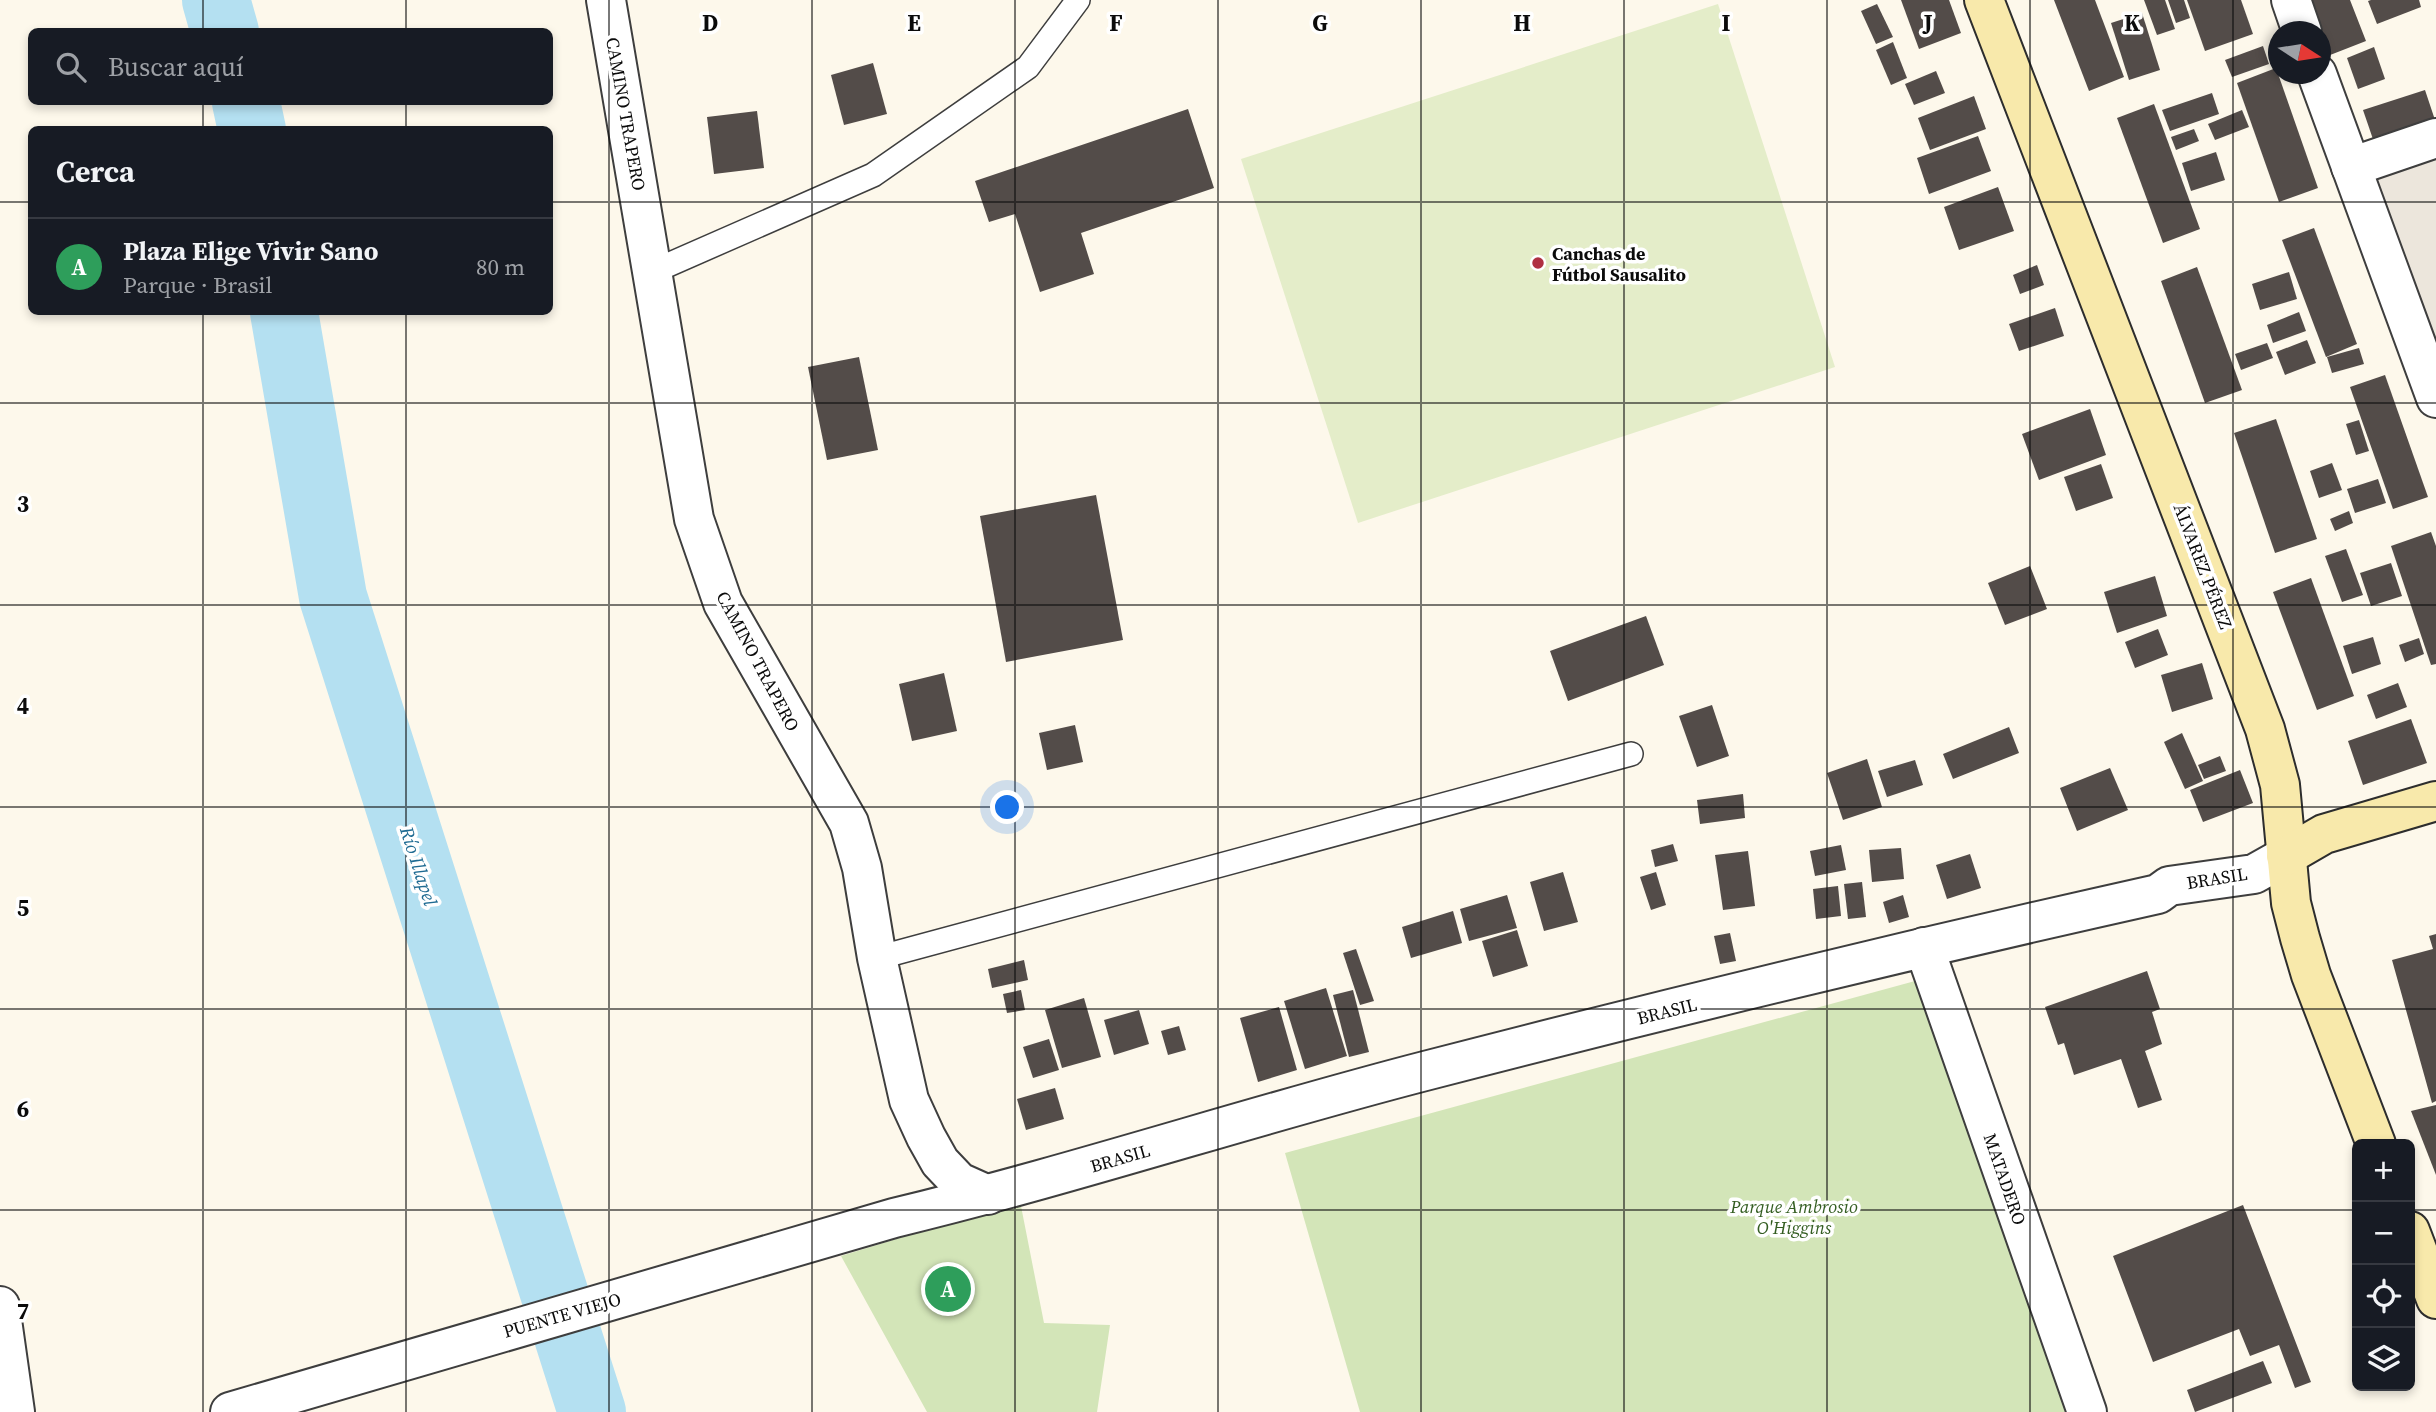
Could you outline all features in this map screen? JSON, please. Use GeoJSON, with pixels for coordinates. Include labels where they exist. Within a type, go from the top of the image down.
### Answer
{"type":"FeatureCollection","features":[{"type":"Feature","properties":{"kind":"main road","name":"ÁLVAREZ PÉREZ"},"geometry":{"type":"LineString","coordinates":[[1984,0],[2265,729],[2280,785],[2291,903],[2311,975],[2374,1139]]}},
{"type":"Feature","properties":{"kind":"main road","name":"BRASIL"},"geometry":{"type":"LineString","coordinates":[[2286,856],[2324,834],[2436,801]]}},
{"type":"Feature","properties":{"kind":"main road"},"geometry":{"type":"LineString","coordinates":[[2415,1244],[2436,1299]]}},
{"type":"Feature","properties":{"kind":"street","name":"CAMINO TRAPERO"},"geometry":{"type":"LineString","coordinates":[[606,0],[694,519],[723,603],[849,823],[862,867],[877,958],[909,1100],[940,1162],[959,1182],[988,1195]]}},
{"type":"Feature","properties":{"kind":"street"},"geometry":{"type":"LineString","coordinates":[[2291,0],[2298,21]]}},
{"type":"Feature","properties":{"kind":"street"},"geometry":{"type":"LineString","coordinates":[[2321,84],[2432,375]]}},
{"type":"Feature","properties":{"kind":"street"},"geometry":{"type":"LineString","coordinates":[[2351,167],[2436,138]]}},
{"type":"Feature","properties":{"kind":"street","name":"BRASIL"},"geometry":{"type":"LineString","coordinates":[[894,1218],[988,1195],[1422,1072],[1924,947],[2158,894],[2169,886],[2254,874],[2286,856]]}},
{"type":"Feature","properties":{"kind":"street","name":"MATADERO"},"geometry":{"type":"LineString","coordinates":[[1924,947],[2087,1412]]}},
{"type":"Feature","properties":{"kind":"street","name":"PUENTE VIEJO"},"geometry":{"type":"LineString","coordinates":[[230,1412],[894,1218]]}},
{"type":"Feature","properties":{"kind":"street"},"geometry":{"type":"LineString","coordinates":[[0,1306],[15,1412]]}},
{"type":"Feature","properties":{"kind":"lane"},"geometry":{"type":"LineString","coordinates":[[652,272],[873,175],[1028,67],[1078,0]]}},
{"type":"Feature","properties":{"kind":"lane"},"geometry":{"type":"LineString","coordinates":[[877,958],[1631,754]]}},
{"type":"Feature","properties":{"kind":"green space","name":"Canchas de Fútbol Sausalito"},"geometry":{"type":"Polygon","coordinates":[[[1718,4],[1835,367],[1358,523],[1241,159],[1718,4]]]}},
{"type":"Feature","properties":{"kind":"green space","name":"Parque Ambrosio O'Higgins"},"geometry":{"type":"Polygon","coordinates":[[[1926,978],[2066,1412],[1360,1412],[1285,1153],[1926,978]]]}},
{"type":"Feature","properties":{"kind":"green space"},"geometry":{"type":"Polygon","coordinates":[[[1020,1201],[1044,1323],[1110,1325],[1097,1412],[927,1412],[841,1256],[1020,1201]]]}},
{"type":"Feature","properties":{"kind":"shaded area"},"geometry":{"type":"Polygon","coordinates":[[[2436,144],[2436,354],[2369,167],[2436,144]]]}},
{"type":"Feature","properties":{"kind":"building"},"geometry":{"type":"Polygon","coordinates":[[[1901,0],[1949,0],[1961,33],[1919,49],[1901,0]]]}},
{"type":"Feature","properties":{"kind":"building"},"geometry":{"type":"Polygon","coordinates":[[[2054,0],[2095,0],[2124,77],[2089,91],[2054,0]]]}},
{"type":"Feature","properties":{"kind":"building"},"geometry":{"type":"Polygon","coordinates":[[[2144,0],[2165,0],[2175,29],[2157,35],[2144,0]]]}},
{"type":"Feature","properties":{"kind":"building"},"geometry":{"type":"Polygon","coordinates":[[[2168,0],[2184,0],[2190,18],[2176,23],[2168,0]]]}},
{"type":"Feature","properties":{"kind":"building"},"geometry":{"type":"Polygon","coordinates":[[[2187,0],[2241,0],[2253,34],[2205,51],[2187,0]]]}},
{"type":"Feature","properties":{"kind":"building"},"geometry":{"type":"Polygon","coordinates":[[[2303,0],[2350,0],[2366,41],[2331,55],[2331,21],[2314,21],[2303,0]]]}},
{"type":"Feature","properties":{"kind":"building"},"geometry":{"type":"Polygon","coordinates":[[[2419,0],[2421,7],[2377,24],[2368,1],[2419,0]]]}},
{"type":"Feature","properties":{"kind":"building"},"geometry":{"type":"Polygon","coordinates":[[[1877,4],[1893,37],[1876,44],[1861,11],[1877,4]]]}},
{"type":"Feature","properties":{"kind":"building"},"geometry":{"type":"Polygon","coordinates":[[[2142,13],[2160,70],[2129,80],[2111,23],[2142,13]]]}},
{"type":"Feature","properties":{"kind":"building"},"geometry":{"type":"Polygon","coordinates":[[[1893,42],[1907,78],[1891,85],[1876,50],[1893,42]]]}},
{"type":"Feature","properties":{"kind":"building"},"geometry":{"type":"Polygon","coordinates":[[[2263,46],[2268,64],[2232,77],[2225,60],[2263,46]]]}},
{"type":"Feature","properties":{"kind":"building"},"geometry":{"type":"Polygon","coordinates":[[[2374,47],[2385,79],[2358,89],[2347,58],[2374,47]]]}},
{"type":"Feature","properties":{"kind":"building"},"geometry":{"type":"Polygon","coordinates":[[[873,63],[887,114],[844,125],[831,75],[873,63]]]}},
{"type":"Feature","properties":{"kind":"building"},"geometry":{"type":"Polygon","coordinates":[[[1936,71],[1945,93],[1914,105],[1905,84],[1936,71]]]}},
{"type":"Feature","properties":{"kind":"building"},"geometry":{"type":"Polygon","coordinates":[[[2268,71],[2268,84],[2282,84],[2318,188],[2279,202],[2237,83],[2268,71]]]}},
{"type":"Feature","properties":{"kind":"building"},"geometry":{"type":"Polygon","coordinates":[[[2425,90],[2436,123],[2376,148],[2363,110],[2425,90]]]}},
{"type":"Feature","properties":{"kind":"building"},"geometry":{"type":"Polygon","coordinates":[[[2212,93],[2219,114],[2170,131],[2162,110],[2212,93]]]}},
{"type":"Feature","properties":{"kind":"building"},"geometry":{"type":"Polygon","coordinates":[[[1974,96],[1986,129],[1930,150],[1918,118],[1974,96]]]}},
{"type":"Feature","properties":{"kind":"building"},"geometry":{"type":"Polygon","coordinates":[[[2154,104],[2200,229],[2163,243],[2117,118],[2154,104]]]}},
{"type":"Feature","properties":{"kind":"building"},"geometry":{"type":"Polygon","coordinates":[[[1188,109],[1214,188],[1081,233],[1094,274],[1040,292],[1015,214],[989,222],[975,181],[1188,109]]]}},
{"type":"Feature","properties":{"kind":"building"},"geometry":{"type":"Polygon","coordinates":[[[2242,110],[2249,127],[2215,140],[2208,124],[2242,110]]]}},
{"type":"Feature","properties":{"kind":"building"},"geometry":{"type":"Polygon","coordinates":[[[757,111],[764,168],[714,174],[707,117],[757,111]]]}},
{"type":"Feature","properties":{"kind":"building"},"geometry":{"type":"Polygon","coordinates":[[[2194,129],[2199,141],[2176,150],[2171,137],[2194,129]]]}},
{"type":"Feature","properties":{"kind":"building"},"geometry":{"type":"Polygon","coordinates":[[[1978,136],[1991,171],[1929,194],[1917,158],[1978,136]]]}},
{"type":"Feature","properties":{"kind":"building"},"geometry":{"type":"Polygon","coordinates":[[[2216,152],[2225,180],[2191,191],[2182,163],[2216,152]]]}},
{"type":"Feature","properties":{"kind":"building"},"geometry":{"type":"Polygon","coordinates":[[[1998,187],[2014,231],[1959,250],[1944,207],[1998,187]]]}},
{"type":"Feature","properties":{"kind":"building"},"geometry":{"type":"Polygon","coordinates":[[[2314,228],[2357,344],[2326,357],[2282,240],[2314,228]]]}},
{"type":"Feature","properties":{"kind":"building"},"geometry":{"type":"Polygon","coordinates":[[[2037,265],[2044,285],[2020,294],[2013,275],[2037,265]]]}},
{"type":"Feature","properties":{"kind":"building"},"geometry":{"type":"Polygon","coordinates":[[[2197,267],[2242,390],[2205,403],[2161,281],[2197,267]]]}},
{"type":"Feature","properties":{"kind":"building"},"geometry":{"type":"Polygon","coordinates":[[[2289,272],[2297,299],[2260,310],[2252,284],[2289,272]]]}},
{"type":"Feature","properties":{"kind":"building"},"geometry":{"type":"Polygon","coordinates":[[[2055,308],[2064,336],[2019,351],[2009,324],[2055,308]]]}},
{"type":"Feature","properties":{"kind":"building"},"geometry":{"type":"Polygon","coordinates":[[[2299,312],[2306,331],[2273,343],[2267,325],[2299,312]]]}},
{"type":"Feature","properties":{"kind":"building"},"geometry":{"type":"Polygon","coordinates":[[[2307,340],[2316,363],[2285,375],[2276,352],[2307,340]]]}},
{"type":"Feature","properties":{"kind":"building"},"geometry":{"type":"Polygon","coordinates":[[[2267,343],[2273,358],[2241,370],[2235,354],[2267,343]]]}},
{"type":"Feature","properties":{"kind":"building"},"geometry":{"type":"Polygon","coordinates":[[[2359,348],[2364,364],[2332,373],[2327,357],[2359,348]]]}},
{"type":"Feature","properties":{"kind":"building"},"geometry":{"type":"Polygon","coordinates":[[[859,357],[878,450],[827,460],[808,367],[859,357]]]}},
{"type":"Feature","properties":{"kind":"building"},"geometry":{"type":"Polygon","coordinates":[[[2385,375],[2428,497],[2393,509],[2350,387],[2385,375]]]}},
{"type":"Feature","properties":{"kind":"building"},"geometry":{"type":"Polygon","coordinates":[[[2090,409],[2106,455],[2039,480],[2022,434],[2090,409]]]}},
{"type":"Feature","properties":{"kind":"building"},"geometry":{"type":"Polygon","coordinates":[[[2276,419],[2317,539],[2275,553],[2234,433],[2276,419]]]}},
{"type":"Feature","properties":{"kind":"building"},"geometry":{"type":"Polygon","coordinates":[[[2359,420],[2369,451],[2356,455],[2346,424],[2359,420]]]}},
{"type":"Feature","properties":{"kind":"building"},"geometry":{"type":"Polygon","coordinates":[[[2332,463],[2342,490],[2319,498],[2310,471],[2332,463]]]}},
{"type":"Feature","properties":{"kind":"building"},"geometry":{"type":"Polygon","coordinates":[[[2101,464],[2113,498],[2076,511],[2064,477],[2101,464]]]}},
{"type":"Feature","properties":{"kind":"building"},"geometry":{"type":"Polygon","coordinates":[[[2378,479],[2386,503],[2355,513],[2347,489],[2378,479]]]}},
{"type":"Feature","properties":{"kind":"building"},"geometry":{"type":"Polygon","coordinates":[[[1096,495],[1123,640],[1006,662],[980,516],[1096,495]]]}},
{"type":"Feature","properties":{"kind":"building"},"geometry":{"type":"Polygon","coordinates":[[[2349,511],[2353,523],[2335,531],[2330,519],[2349,511]]]}},
{"type":"Feature","properties":{"kind":"building"},"geometry":{"type":"Polygon","coordinates":[[[2431,532],[2436,546],[2436,664],[2431,665],[2391,546],[2431,532]]]}},
{"type":"Feature","properties":{"kind":"building"},"geometry":{"type":"Polygon","coordinates":[[[2346,549],[2363,595],[2342,602],[2325,556],[2346,549]]]}},
{"type":"Feature","properties":{"kind":"building"},"geometry":{"type":"Polygon","coordinates":[[[2391,563],[2402,596],[2371,606],[2360,573],[2391,563]]]}},
{"type":"Feature","properties":{"kind":"building"},"geometry":{"type":"Polygon","coordinates":[[[2030,566],[2047,609],[2005,625],[1988,583],[2030,566]]]}},
{"type":"Feature","properties":{"kind":"building"},"geometry":{"type":"Polygon","coordinates":[[[2155,576],[2167,616],[2117,633],[2104,592],[2155,576]]]}},
{"type":"Feature","properties":{"kind":"building"},"geometry":{"type":"Polygon","coordinates":[[[2311,578],[2354,696],[2317,710],[2273,592],[2311,578]]]}},
{"type":"Feature","properties":{"kind":"building"},"geometry":{"type":"Polygon","coordinates":[[[1646,616],[1664,665],[1568,701],[1550,651],[1646,616]]]}},
{"type":"Feature","properties":{"kind":"building"},"geometry":{"type":"Polygon","coordinates":[[[2158,629],[2168,655],[2135,668],[2125,642],[2158,629]]]}},
{"type":"Feature","properties":{"kind":"building"},"geometry":{"type":"Polygon","coordinates":[[[2373,637],[2381,664],[2352,674],[2343,646],[2373,637]]]}},
{"type":"Feature","properties":{"kind":"building"},"geometry":{"type":"Polygon","coordinates":[[[2419,638],[2424,654],[2405,662],[2399,645],[2419,638]]]}},
{"type":"Feature","properties":{"kind":"building"},"geometry":{"type":"Polygon","coordinates":[[[2202,663],[2213,699],[2172,712],[2161,675],[2202,663]]]}},
{"type":"Feature","properties":{"kind":"building"},"geometry":{"type":"Polygon","coordinates":[[[944,673],[957,731],[912,741],[899,684],[944,673]]]}},
{"type":"Feature","properties":{"kind":"building"},"geometry":{"type":"Polygon","coordinates":[[[2398,683],[2407,707],[2376,719],[2367,695],[2398,683]]]}},
{"type":"Feature","properties":{"kind":"building"},"geometry":{"type":"Polygon","coordinates":[[[1712,705],[1729,756],[1697,767],[1679,716],[1712,705]]]}},
{"type":"Feature","properties":{"kind":"building"},"geometry":{"type":"Polygon","coordinates":[[[2411,719],[2427,763],[2363,785],[2348,741],[2411,719]]]}},
{"type":"Feature","properties":{"kind":"building"},"geometry":{"type":"Polygon","coordinates":[[[1075,725],[1083,762],[1047,770],[1039,733],[1075,725]]]}},
{"type":"Feature","properties":{"kind":"building"},"geometry":{"type":"Polygon","coordinates":[[[2009,727],[2019,753],[1953,779],[1943,754],[2009,727]]]}},
{"type":"Feature","properties":{"kind":"building"},"geometry":{"type":"Polygon","coordinates":[[[2182,733],[2203,781],[2185,789],[2164,742],[2182,733]]]}},
{"type":"Feature","properties":{"kind":"building"},"geometry":{"type":"Polygon","coordinates":[[[2220,756],[2226,771],[2204,779],[2198,765],[2220,756]]]}},
{"type":"Feature","properties":{"kind":"building"},"geometry":{"type":"Polygon","coordinates":[[[1867,759],[1882,807],[1843,820],[1827,773],[1867,759]]]}},
{"type":"Feature","properties":{"kind":"building"},"geometry":{"type":"Polygon","coordinates":[[[1915,760],[1923,785],[1887,797],[1878,771],[1915,760]]]}},
{"type":"Feature","properties":{"kind":"building"},"geometry":{"type":"Polygon","coordinates":[[[2110,768],[2128,810],[2077,831],[2060,788],[2110,768]]]}},
{"type":"Feature","properties":{"kind":"building"},"geometry":{"type":"Polygon","coordinates":[[[2240,770],[2253,803],[2203,822],[2190,790],[2240,770]]]}},
{"type":"Feature","properties":{"kind":"building"},"geometry":{"type":"Polygon","coordinates":[[[1743,794],[1745,818],[1700,824],[1697,800],[1743,794]]]}},
{"type":"Feature","properties":{"kind":"building"},"geometry":{"type":"Polygon","coordinates":[[[1673,844],[1678,861],[1655,867],[1651,850],[1673,844]]]}},
{"type":"Feature","properties":{"kind":"building"},"geometry":{"type":"Polygon","coordinates":[[[1841,845],[1846,870],[1815,876],[1810,851],[1841,845]]]}},
{"type":"Feature","properties":{"kind":"building"},"geometry":{"type":"Polygon","coordinates":[[[1901,848],[1904,879],[1872,882],[1869,850],[1901,848]]]}},
{"type":"Feature","properties":{"kind":"building"},"geometry":{"type":"Polygon","coordinates":[[[1748,851],[1755,906],[1723,910],[1715,855],[1748,851]]]}},
{"type":"Feature","properties":{"kind":"building"},"geometry":{"type":"Polygon","coordinates":[[[1970,854],[1981,888],[1947,899],[1936,865],[1970,854]]]}},
{"type":"Feature","properties":{"kind":"building"},"geometry":{"type":"Polygon","coordinates":[[[1563,872],[1578,922],[1544,931],[1530,882],[1563,872]]]}},
{"type":"Feature","properties":{"kind":"building"},"geometry":{"type":"Polygon","coordinates":[[[1656,872],[1666,905],[1651,910],[1640,877],[1656,872]]]}},
{"type":"Feature","properties":{"kind":"building"},"geometry":{"type":"Polygon","coordinates":[[[1862,882],[1866,917],[1848,919],[1844,884],[1862,882]]]}},
{"type":"Feature","properties":{"kind":"building"},"geometry":{"type":"Polygon","coordinates":[[[1838,886],[1841,916],[1816,919],[1813,889],[1838,886]]]}},
{"type":"Feature","properties":{"kind":"building"},"geometry":{"type":"Polygon","coordinates":[[[1507,895],[1517,928],[1469,941],[1460,909],[1507,895]]]}},
{"type":"Feature","properties":{"kind":"building"},"geometry":{"type":"Polygon","coordinates":[[[1903,895],[1909,917],[1889,923],[1883,902],[1903,895]]]}},
{"type":"Feature","properties":{"kind":"building"},"geometry":{"type":"Polygon","coordinates":[[[1453,911],[1462,943],[1411,958],[1402,927],[1453,911]]]}},
{"type":"Feature","properties":{"kind":"building"},"geometry":{"type":"Polygon","coordinates":[[[1517,930],[1528,966],[1493,977],[1482,941],[1517,930]]]}},
{"type":"Feature","properties":{"kind":"building"},"geometry":{"type":"Polygon","coordinates":[[[1730,933],[1736,961],[1720,964],[1714,936],[1730,933]]]}},
{"type":"Feature","properties":{"kind":"building"},"geometry":{"type":"Polygon","coordinates":[[[2436,934],[2436,1101],[2432,1103],[2392,960],[2433,949],[2429,936],[2436,934]]]}},
{"type":"Feature","properties":{"kind":"building"},"geometry":{"type":"Polygon","coordinates":[[[1356,949],[1374,1001],[1360,1005],[1343,953],[1356,949]]]}},
{"type":"Feature","properties":{"kind":"building"},"geometry":{"type":"Polygon","coordinates":[[[1024,960],[1028,980],[992,988],[988,969],[1024,960]]]}},
{"type":"Feature","properties":{"kind":"building"},"geometry":{"type":"Polygon","coordinates":[[[2147,971],[2160,1009],[2152,1012],[2162,1044],[2145,1051],[2162,1100],[2138,1108],[2121,1059],[2074,1075],[2064,1043],[2058,1045],[2045,1007],[2147,971]]]}},
{"type":"Feature","properties":{"kind":"building"},"geometry":{"type":"Polygon","coordinates":[[[1326,988],[1347,1056],[1305,1069],[1284,1001],[1326,988]]]}},
{"type":"Feature","properties":{"kind":"building"},"geometry":{"type":"Polygon","coordinates":[[[1021,990],[1025,1010],[1007,1013],[1003,994],[1021,990]]]}},
{"type":"Feature","properties":{"kind":"building"},"geometry":{"type":"Polygon","coordinates":[[[1353,990],[1369,1052],[1349,1057],[1333,995],[1353,990]]]}},
{"type":"Feature","properties":{"kind":"building"},"geometry":{"type":"Polygon","coordinates":[[[1084,998],[1101,1057],[1062,1068],[1045,1010],[1084,998]]]}},
{"type":"Feature","properties":{"kind":"building"},"geometry":{"type":"Polygon","coordinates":[[[1279,1007],[1297,1070],[1258,1082],[1240,1018],[1279,1007]]]}},
{"type":"Feature","properties":{"kind":"building"},"geometry":{"type":"Polygon","coordinates":[[[1139,1010],[1149,1044],[1114,1055],[1104,1020],[1139,1010]]]}},
{"type":"Feature","properties":{"kind":"building"},"geometry":{"type":"Polygon","coordinates":[[[1179,1026],[1186,1050],[1168,1055],[1161,1031],[1179,1026]]]}},
{"type":"Feature","properties":{"kind":"building"},"geometry":{"type":"Polygon","coordinates":[[[1049,1039],[1059,1070],[1033,1078],[1023,1047],[1049,1039]]]}},
{"type":"Feature","properties":{"kind":"building"},"geometry":{"type":"Polygon","coordinates":[[[1055,1088],[1064,1119],[1026,1130],[1017,1099],[1055,1088]]]}},
{"type":"Feature","properties":{"kind":"building"},"geometry":{"type":"Polygon","coordinates":[[[2436,1105],[2436,1175],[2411,1111],[2436,1105]]]}},
{"type":"Feature","properties":{"kind":"building"},"geometry":{"type":"Polygon","coordinates":[[[2243,1205],[2311,1382],[2295,1388],[2279,1345],[2250,1356],[2239,1329],[2153,1362],[2113,1256],[2243,1205]]]}},
{"type":"Feature","properties":{"kind":"building"},"geometry":{"type":"Polygon","coordinates":[[[2263,1361],[2272,1383],[2195,1412],[2187,1390],[2263,1361]]]}},
{"type":"Feature","properties":{"kind":"waterway","name":"Río Illapel"},"geometry":{"type":"LineString","coordinates":[[216,0],[224,28]]}},
{"type":"Feature","properties":{"kind":"waterway","name":"Río Illapel"},"geometry":{"type":"LineString","coordinates":[[247,105],[251,126]]}},
{"type":"Feature","properties":{"kind":"waterway","name":"Río Illapel"},"geometry":{"type":"LineString","coordinates":[[285,315],[333,597],[592,1412]]}},
{"type":"Feature","properties":{"kind":"place","name":"Canchas de Fútbol Sausalito"},"geometry":{"type":"Point","coordinates":[1538,263]}},
{"type":"Feature","properties":{"kind":"place","name":"Plaza Elige Vivir Sano"},"geometry":{"type":"Point","coordinates":[948,1289]}}]}
